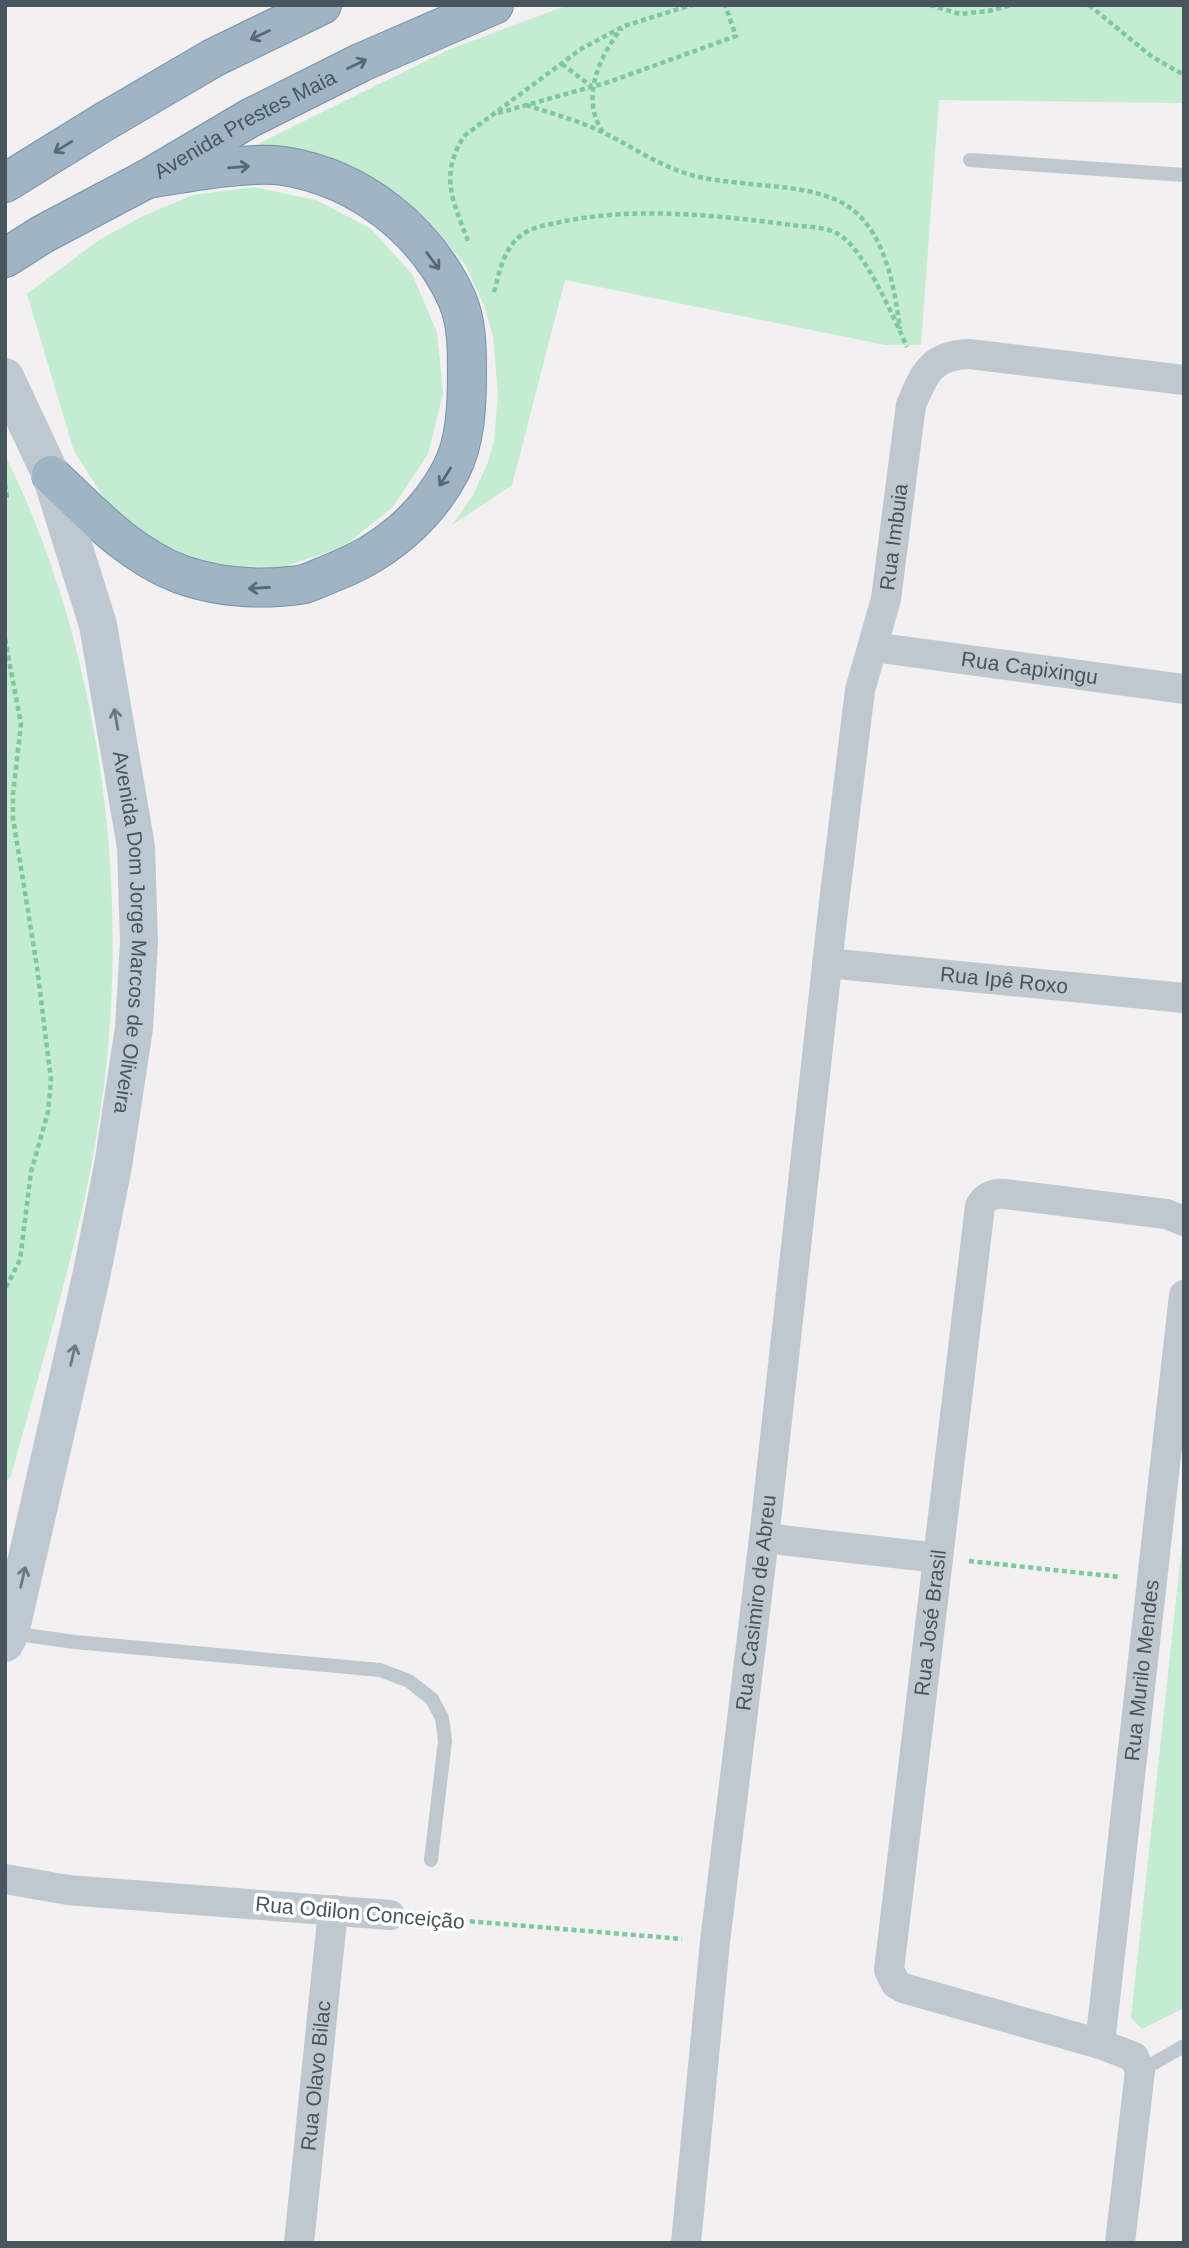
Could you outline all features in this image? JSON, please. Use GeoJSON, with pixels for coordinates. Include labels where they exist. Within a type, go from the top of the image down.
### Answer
{"type":"FeatureCollection","features":[{"type":"Feature","properties":{"kind":"highway"},"geometry":{"type":"LineString","coordinates":[[5,183],[214,58],[322,5]]}},
{"type":"Feature","properties":{"kind":"highway","name":"Avenida Prestes Maia"},"geometry":{"type":"LineString","coordinates":[[5,258],[250,118],[362,62],[494,5]]}},
{"type":"Feature","properties":{"kind":"highway"},"geometry":{"type":"LineString","coordinates":[[51,475],[123,541],[179,573],[214,584],[245,589],[302,585],[358,563],[403,532],[426,507],[451,470],[458,450],[466,410],[467,345],[464,326],[457,301],[428,254],[396,219],[350,186],[326,175],[282,166],[206,170],[147,179]]}},
{"type":"Feature","properties":{"kind":"main road","name":"Avenida Dom Jorge Marcos de Oliveira"},"geometry":{"type":"LineString","coordinates":[[5,377],[51,475],[98,625],[136,847],[139,942],[134,1028],[113,1167],[8,1638]]}},
{"type":"Feature","properties":{"kind":"street"},"geometry":{"type":"LineString","coordinates":[[921,379],[943,358],[969,354],[1184,380]]}},
{"type":"Feature","properties":{"kind":"street","name":"Rua Imbuia"},"geometry":{"type":"LineString","coordinates":[[827,963],[860,690],[886,599],[911,405],[921,379]]}},
{"type":"Feature","properties":{"kind":"street","name":"Rua Capixingu"},"geometry":{"type":"LineString","coordinates":[[873,647],[1184,689]]}},
{"type":"Feature","properties":{"kind":"street","name":"Rua Ipê Roxo"},"geometry":{"type":"LineString","coordinates":[[827,963],[1184,998]]}},
{"type":"Feature","properties":{"kind":"street","name":"Rua Casimiro de Abreu"},"geometry":{"type":"LineString","coordinates":[[686,2243],[715,1942],[764,1538],[827,963]]}},
{"type":"Feature","properties":{"kind":"street","name":"Rua José Brasil"},"geometry":{"type":"LineString","coordinates":[[1140,2071],[1134,2057],[1100,2044],[903,1988],[891,1978],[889,1962],[978,1213],[984,1199],[997,1193],[1166,1214],[1184,1221]]}},
{"type":"Feature","properties":{"kind":"street","name":"Rua Murilo Mendes"},"geometry":{"type":"LineString","coordinates":[[1100,2044],[1184,1295]]}},
{"type":"Feature","properties":{"kind":"street"},"geometry":{"type":"LineString","coordinates":[[764,1538],[938,1558]]}},
{"type":"Feature","properties":{"kind":"street","name":"Rua Odilon Conceição"},"geometry":{"type":"LineString","coordinates":[[5,1879],[68,1890],[390,1915]]}},
{"type":"Feature","properties":{"kind":"street","name":"Rua Olavo Bilac"},"geometry":{"type":"LineString","coordinates":[[299,2243],[333,1910]]}},
{"type":"Feature","properties":{"kind":"street"},"geometry":{"type":"LineString","coordinates":[[1120,2243],[1140,2071]]}},
{"type":"Feature","properties":{"kind":"lane"},"geometry":{"type":"LineString","coordinates":[[970,160],[1184,175]]}},
{"type":"Feature","properties":{"kind":"lane"},"geometry":{"type":"LineString","coordinates":[[8,1638],[380,1670],[409,1681],[432,1699],[442,1718],[444,1741],[431,1860]]}},
{"type":"Feature","properties":{"kind":"lane"},"geometry":{"type":"LineString","coordinates":[[1140,2071],[1184,2046]]}},
{"type":"Feature","properties":{"kind":"path"},"geometry":{"type":"LineString","coordinates":[[472,252],[452,197],[449,180],[456,149],[464,136],[581,49],[624,26],[692,5]]}},
{"type":"Feature","properties":{"kind":"path"},"geometry":{"type":"LineString","coordinates":[[494,114],[609,82],[736,36],[725,5]]}},
{"type":"Feature","properties":{"kind":"path"},"geometry":{"type":"LineString","coordinates":[[930,5],[960,14],[1011,5]]}},
{"type":"Feature","properties":{"kind":"path"},"geometry":{"type":"LineString","coordinates":[[1089,5],[1151,57],[1184,75]]}},
{"type":"Feature","properties":{"kind":"path"},"geometry":{"type":"LineString","coordinates":[[604,132],[596,117],[592,87],[607,48],[624,26]]}},
{"type":"Feature","properties":{"kind":"path"},"geometry":{"type":"LineString","coordinates":[[562,64],[592,87]]}},
{"type":"Feature","properties":{"kind":"path"},"geometry":{"type":"LineString","coordinates":[[526,105],[604,132],[682,173],[799,190],[832,198],[848,206],[870,229],[894,282],[901,334]]}},
{"type":"Feature","properties":{"kind":"path"},"geometry":{"type":"LineString","coordinates":[[464,326],[494,294],[508,250],[526,232],[539,226],[570,219],[609,215],[738,218],[830,230],[859,252],[921,379]]}},
{"type":"Feature","properties":{"kind":"path"},"geometry":{"type":"LineString","coordinates":[[488,284],[494,294]]}},
{"type":"Feature","properties":{"kind":"path"},"geometry":{"type":"LineString","coordinates":[[5,484],[5,502]]}},
{"type":"Feature","properties":{"kind":"path"},"geometry":{"type":"LineString","coordinates":[[5,639],[21,724],[13,818],[39,980],[51,1080],[48,1112],[31,1172],[20,1260],[5,1289]]}},
{"type":"Feature","properties":{"kind":"path"},"geometry":{"type":"LineString","coordinates":[[938,1558],[1152,1581]]}},
{"type":"Feature","properties":{"kind":"path","name":"Rua Odilon Conceição"},"geometry":{"type":"LineString","coordinates":[[390,1915],[715,1942]]}},
{"type":"Feature","properties":{"kind":"green space"},"geometry":{"type":"Polygon","coordinates":[[[568,5],[1184,5],[1184,103],[939,100],[921,345],[885,345],[565,280],[512,485],[452,525],[472,497],[487,465],[494,441],[498,394],[493,336],[484,305],[466,266],[429,221],[397,193],[364,175],[242,152],[448,50],[568,5]]]}},
{"type":"Feature","properties":{"kind":"green space"},"geometry":{"type":"Polygon","coordinates":[[[254,187],[316,200],[370,228],[412,274],[437,332],[443,393],[428,454],[393,507],[343,547],[283,567],[219,566],[158,545],[108,505],[74,451],[27,294],[99,240],[143,216],[193,195],[254,187]]]}},
{"type":"Feature","properties":{"kind":"green space"},"geometry":{"type":"Polygon","coordinates":[[[5,455],[39,532],[66,613],[87,698],[102,784],[110,870],[113,957],[108,1043],[98,1127],[81,1215],[11,1476],[5,1483],[5,455]]]}},
{"type":"Feature","properties":{"kind":"green space"},"geometry":{"type":"Polygon","coordinates":[[[1184,1526],[1184,2008],[1142,2029],[1131,2018],[1184,1526]]]}}]}
